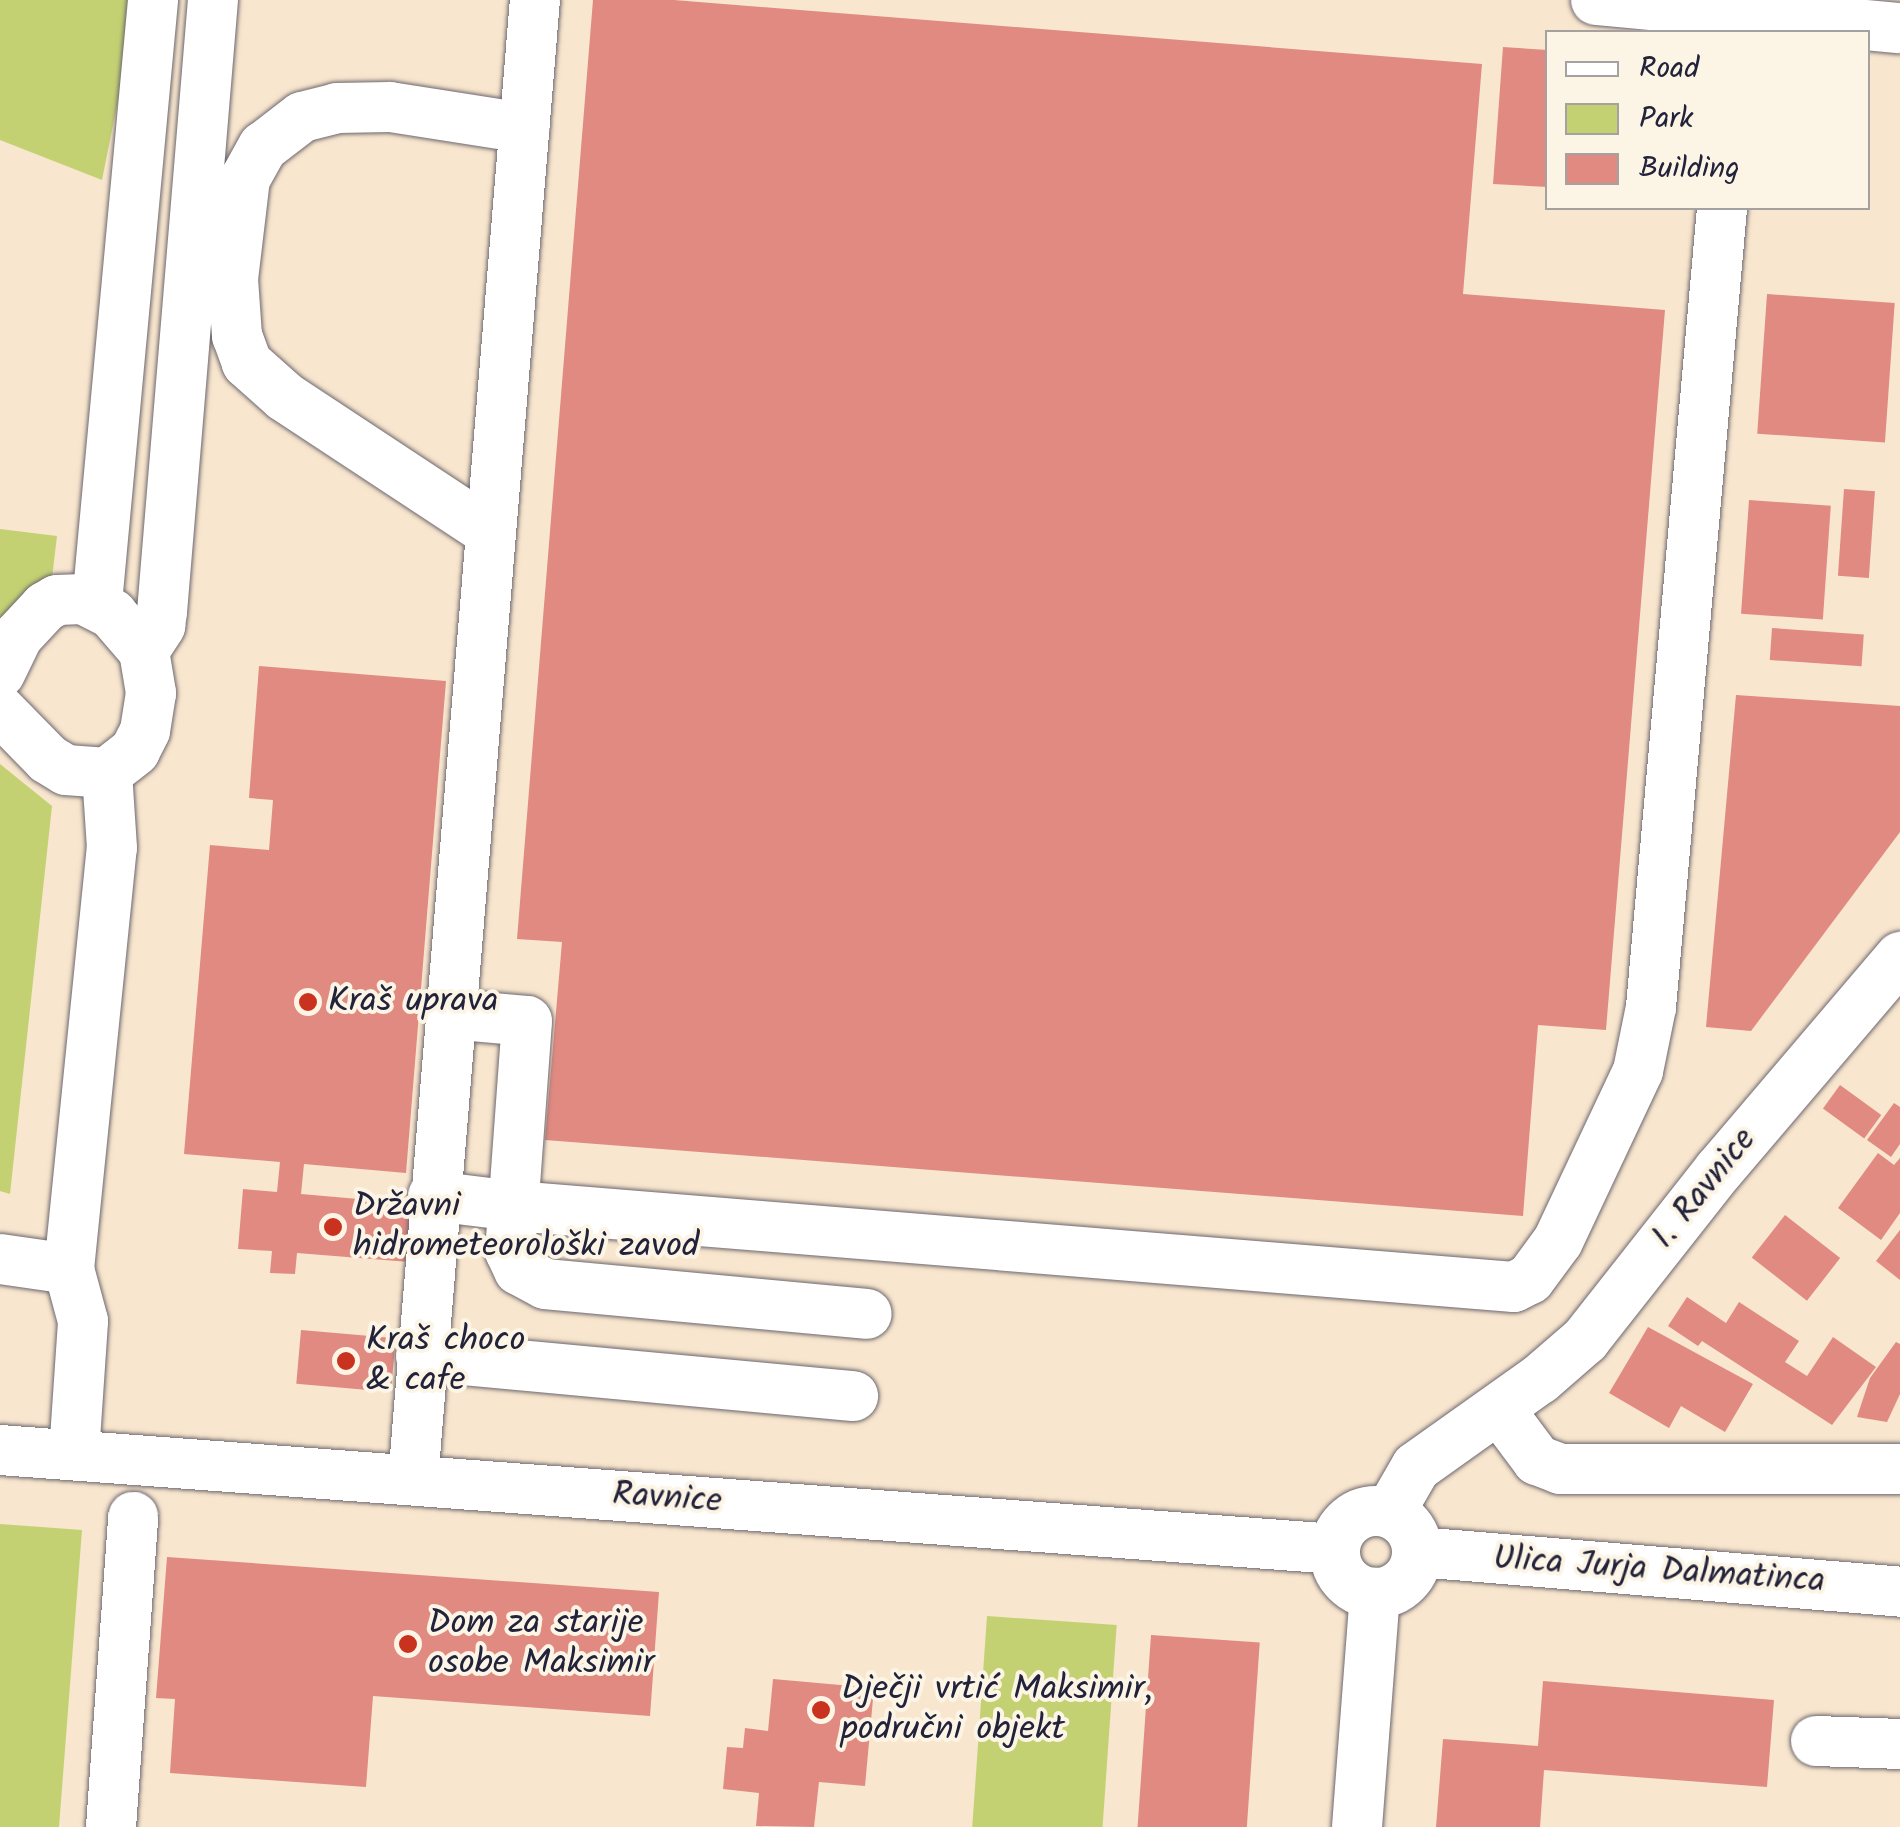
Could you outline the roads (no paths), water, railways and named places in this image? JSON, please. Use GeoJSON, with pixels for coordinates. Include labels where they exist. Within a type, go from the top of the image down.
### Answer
{"type":"FeatureCollection","features":[{"type":"Feature","properties":{"kind":"street"},"geometry":{"type":"LineString","coordinates":[[98,603],[154,0]]}},
{"type":"Feature","properties":{"kind":"street"},"geometry":{"type":"LineString","coordinates":[[144,652],[160,626],[162,612],[213,0]]}},
{"type":"Feature","properties":{"kind":"street"},"geometry":{"type":"LineString","coordinates":[[413,1480],[535,0]]}},
{"type":"Feature","properties":{"kind":"street"},"geometry":{"type":"LineString","coordinates":[[1596,0],[1738,23],[1900,28]]}},
{"type":"Feature","properties":{"kind":"street"},"geometry":{"type":"LineString","coordinates":[[490,532],[284,396],[247,363],[237,336],[233,279],[246,178],[263,147],[302,117],[337,108],[390,107],[524,128]]}},
{"type":"Feature","properties":{"kind":"street"},"geometry":{"type":"LineString","coordinates":[[434,1196],[514,1206],[1514,1287],[1530,1279],[1558,1241],[1638,1072],[1651,1007],[1722,210]]}},
{"type":"Feature","properties":{"kind":"street"},"geometry":{"type":"LineString","coordinates":[[0,672],[18,636],[44,607],[69,598],[98,603],[144,652],[151,693],[146,731],[136,751],[106,773],[66,770],[0,710]]}},
{"type":"Feature","properties":{"kind":"street"},"geometry":{"type":"LineString","coordinates":[[74,1454],[83,1321],[70,1269],[112,848],[106,773]]}},
{"type":"Feature","properties":{"kind":"street","name":"I. Ravnice"},"geometry":{"type":"LineString","coordinates":[[1390,1512],[1416,1468],[1500,1410],[1585,1340],[1718,1170],[1898,963]]}},
{"type":"Feature","properties":{"kind":"street"},"geometry":{"type":"LineString","coordinates":[[449,1014],[527,1020],[510,1251],[519,1270],[546,1284],[867,1314]]}},
{"type":"Feature","properties":{"kind":"street"},"geometry":{"type":"LineString","coordinates":[[0,1259],[70,1269]]}},
{"type":"Feature","properties":{"kind":"street"},"geometry":{"type":"LineString","coordinates":[[422,1356],[853,1396]]}},
{"type":"Feature","properties":{"kind":"street"},"geometry":{"type":"LineString","coordinates":[[1500,1410],[1537,1460],[1560,1469],[1900,1469]]}},
{"type":"Feature","properties":{"kind":"street","name":"Ravnice"},"geometry":{"type":"LineString","coordinates":[[0,1450],[1334,1548]]}},
{"type":"Feature","properties":{"kind":"street"},"geometry":{"type":"LineString","coordinates":[[1377,1510],[1390,1512],[1410,1528],[1418,1552],[1410,1576],[1400,1586],[1375,1593],[1350,1584],[1341,1574],[1334,1548],[1353,1517],[1377,1510]]}},
{"type":"Feature","properties":{"kind":"street"},"geometry":{"type":"LineString","coordinates":[[111,1827],[133,1518]]}},
{"type":"Feature","properties":{"kind":"street","name":"Ulica Jurja Dalmatinca"},"geometry":{"type":"LineString","coordinates":[[1418,1552],[1900,1592]]}},
{"type":"Feature","properties":{"kind":"street"},"geometry":{"type":"LineString","coordinates":[[1356,1827],[1375,1593]]}},
{"type":"Feature","properties":{"kind":"street"},"geometry":{"type":"LineString","coordinates":[[1816,1741],[1900,1744]]}},
{"type":"Feature","properties":{"kind":"place","name":"Kraš uprava"},"geometry":{"type":"Point","coordinates":[308,1002]}},
{"type":"Feature","properties":{"kind":"place","name":"Državni hidrometeorološki zavod"},"geometry":{"type":"Point","coordinates":[333,1227]}},
{"type":"Feature","properties":{"kind":"place","name":"Kraš choco & cafe"},"geometry":{"type":"Point","coordinates":[346,1361]}},
{"type":"Feature","properties":{"kind":"place","name":"Dom za starije osobe Maksimir"},"geometry":{"type":"Point","coordinates":[408,1644]}},
{"type":"Feature","properties":{"kind":"place","name":"Dječji vrtić Maksimir, područni objekt"},"geometry":{"type":"Point","coordinates":[821,1710]}}]}
